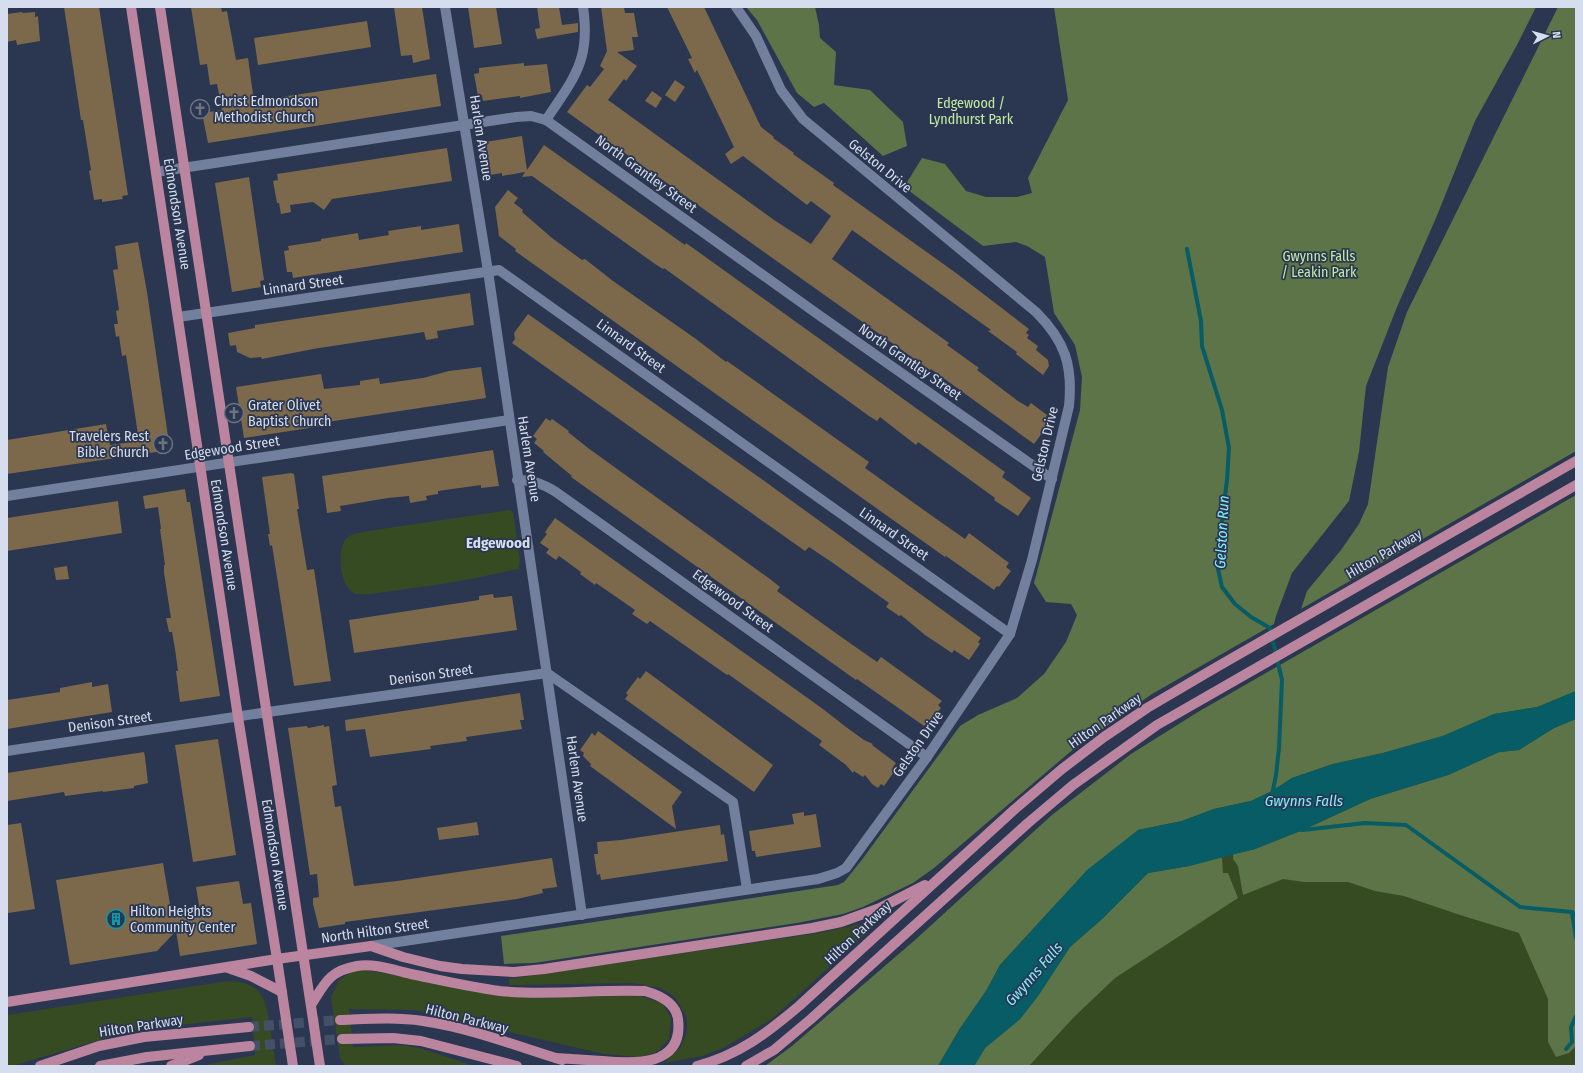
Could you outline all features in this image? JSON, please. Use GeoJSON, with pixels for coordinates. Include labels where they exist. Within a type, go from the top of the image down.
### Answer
{"type":"FeatureCollection","features":[{"type":"Feature","properties":{"kind":"main road","name":"Edmondson Avenue"},"geometry":{"type":"LineString","coordinates":[[131,7],[238,717],[293,1066]]}},
{"type":"Feature","properties":{"kind":"main road","name":"Edmondson Avenue"},"geometry":{"type":"LineString","coordinates":[[160,7],[268,712],[303,955],[322,1064]]}},
{"type":"Feature","properties":{"kind":"main road","name":"Hilton Parkway"},"geometry":{"type":"LineString","coordinates":[[697,1066],[735,1052],[764,1035],[799,1006],[1062,768],[1147,708],[1576,461]]}},
{"type":"Feature","properties":{"kind":"main road"},"geometry":{"type":"LineString","coordinates":[[746,1066],[774,1050],[811,1019],[1028,823],[1073,785],[1157,725],[1576,485]]}},
{"type":"Feature","properties":{"kind":"main road"},"geometry":{"type":"LineString","coordinates":[[371,946],[403,957],[455,968],[489,972],[514,972],[544,969],[812,928],[841,922],[880,908],[939,878]]}},
{"type":"Feature","properties":{"kind":"main road","name":"North Hilton Street"},"geometry":{"type":"LineString","coordinates":[[7,1002],[303,955],[371,946]]}},
{"type":"Feature","properties":{"kind":"main road"},"geometry":{"type":"LineString","coordinates":[[311,1005],[329,978],[339,971],[370,965],[462,985],[499,991],[552,993],[645,991],[656,994],[665,999],[673,1007],[678,1017],[679,1028],[677,1038],[672,1048],[664,1055],[653,1060],[641,1063],[624,1063],[556,1058]]}},
{"type":"Feature","properties":{"kind":"main road"},"geometry":{"type":"LineString","coordinates":[[226,967],[251,976],[282,992]]}},
{"type":"Feature","properties":{"kind":"main road","name":"Hilton Parkway"},"geometry":{"type":"LineString","coordinates":[[340,1020],[394,1019],[423,1021],[463,1029],[583,1066]]}},
{"type":"Feature","properties":{"kind":"main road","name":"Hilton Parkway"},"geometry":{"type":"LineString","coordinates":[[40,1066],[99,1046],[144,1037],[249,1027]]}},
{"type":"Feature","properties":{"kind":"main road"},"geometry":{"type":"LineString","coordinates":[[342,1039],[400,1039],[421,1042],[474,1054],[517,1066]]}},
{"type":"Feature","properties":{"kind":"main road"},"geometry":{"type":"LineString","coordinates":[[100,1066],[147,1057],[250,1046]]}},
{"type":"Feature","properties":{"kind":"main road"},"geometry":{"type":"LineString","coordinates":[[171,1066],[211,1051]]}},
{"type":"Feature","properties":{"kind":"main road"},"geometry":{"type":"LineString","coordinates":[[474,1054],[500,1066]]}},
{"type":"Feature","properties":{"kind":"street","name":"Harlem Avenue"},"geometry":{"type":"LineString","coordinates":[[446,7],[488,271],[517,480],[582,915]]}},
{"type":"Feature","properties":{"kind":"street"},"geometry":{"type":"LineString","coordinates":[[546,120],[574,78],[581,63],[585,39],[583,7]]}},
{"type":"Feature","properties":{"kind":"street","name":"Gelston Drive"},"geometry":{"type":"LineString","coordinates":[[736,7],[756,36],[781,90],[803,119],[1036,312],[1048,324],[1057,337],[1069,368],[1071,386],[1069,406],[1052,479],[1032,560],[1010,634],[927,757],[846,868],[826,877],[747,889]]}},
{"type":"Feature","properties":{"kind":"street","name":"North Grantley Street"},"geometry":{"type":"LineString","coordinates":[[156,172],[516,117],[531,116],[546,120],[822,318],[1052,479]]}},
{"type":"Feature","properties":{"kind":"street","name":"Linnard Street"},"geometry":{"type":"LineString","coordinates":[[178,317],[499,270],[1010,634]]}},
{"type":"Feature","properties":{"kind":"street","name":"Edgewood Street"},"geometry":{"type":"LineString","coordinates":[[7,496],[509,420]]}},
{"type":"Feature","properties":{"kind":"street","name":"Edgewood Street"},"geometry":{"type":"LineString","coordinates":[[517,480],[531,480],[556,492],[927,757]]}},
{"type":"Feature","properties":{"kind":"street"},"geometry":{"type":"LineString","coordinates":[[547,673],[733,802],[747,889]]}},
{"type":"Feature","properties":{"kind":"street","name":"Denison Street"},"geometry":{"type":"LineString","coordinates":[[7,751],[268,712],[547,673]]}},
{"type":"Feature","properties":{"kind":"street","name":"North Hilton Street"},"geometry":{"type":"LineString","coordinates":[[371,946],[747,889]]}},
{"type":"Feature","properties":{"kind":"shaded area"},"geometry":{"type":"Polygon","coordinates":[[[1576,495],[1576,1066],[765,1066],[792,1046],[915,940],[1052,815],[1131,754],[1198,712],[1576,495]]]}},
{"type":"Feature","properties":{"kind":"shaded area"},"geometry":{"type":"Polygon","coordinates":[[[510,510],[513,513],[520,560],[519,569],[472,579],[371,594],[356,594],[346,585],[341,569],[341,552],[348,537],[368,531],[510,510]]]}},
{"type":"Feature","properties":{"kind":"shaded area"},"geometry":{"type":"Polygon","coordinates":[[[874,921],[876,923],[872,928],[772,1019],[723,1048],[702,1056],[664,1063],[681,1047],[687,1032],[687,1018],[675,997],[661,988],[633,983],[510,985],[508,979],[819,933],[874,921]]]}},
{"type":"Feature","properties":{"kind":"shaded area"},"geometry":{"type":"Polygon","coordinates":[[[367,970],[488,994],[544,998],[637,995],[662,1003],[671,1018],[669,1039],[655,1053],[639,1057],[604,1054],[415,1010],[349,1009],[353,1047],[402,1045],[419,1048],[475,1066],[346,1066],[340,1058],[331,997],[339,980],[353,971],[367,970]]]}},
{"type":"Feature","properties":{"kind":"shaded area"},"geometry":{"type":"Polygon","coordinates":[[[228,981],[248,984],[255,988],[264,999],[276,1066],[200,1066],[255,1055],[252,1017],[134,1030],[12,1066],[7,1066],[7,1015],[228,981]]]}},
{"type":"Feature","properties":{"kind":"green space"},"geometry":{"type":"Polygon","coordinates":[[[746,7],[815,7],[820,38],[836,52],[834,85],[870,90],[903,122],[907,146],[883,156],[824,103],[814,107],[797,93],[757,20],[746,7]]]}},
{"type":"Feature","properties":{"kind":"green space","name":"Gwynns Falls / Leakin Park"},"geometry":{"type":"Polygon","coordinates":[[[1054,7],[1536,7],[1475,121],[1436,218],[1397,307],[1366,386],[1359,452],[1349,501],[1292,573],[1274,624],[1152,694],[1070,752],[934,868],[913,883],[863,907],[843,914],[797,923],[534,963],[504,964],[501,936],[838,885],[844,882],[960,726],[978,715],[1017,698],[1044,674],[1066,642],[1077,615],[1071,604],[1046,602],[1034,583],[1080,410],[1082,377],[1075,345],[1054,313],[1045,257],[1027,246],[1016,242],[983,246],[904,187],[922,158],[945,164],[966,191],[986,197],[1017,197],[1032,193],[1028,178],[1068,100],[1054,7]]]}},
{"type":"Feature","properties":{"kind":"green space"},"geometry":{"type":"Polygon","coordinates":[[[1558,7],[1576,7],[1576,451],[1301,609],[1307,591],[1341,550],[1359,524],[1368,504],[1388,367],[1407,312],[1558,7]]]}},
{"type":"Feature","properties":{"kind":"green space"},"geometry":{"type":"Polygon","coordinates":[[[1576,495],[1576,691],[1537,707],[1494,714],[1443,736],[1383,753],[1333,764],[1292,778],[1272,791],[1251,801],[1214,809],[1182,821],[1138,830],[1057,903],[1000,965],[986,991],[959,1030],[938,1066],[765,1066],[792,1046],[915,940],[1052,815],[1131,754],[1198,712],[1576,495]]]}},
{"type":"Feature","properties":{"kind":"green space"},"geometry":{"type":"Polygon","coordinates":[[[1576,719],[1576,1046],[1569,1053],[1556,1057],[1548,1042],[1548,999],[1519,933],[1404,896],[1375,891],[1348,882],[1304,882],[1283,879],[1243,895],[1238,866],[1233,859],[1233,854],[1255,849],[1303,830],[1370,799],[1448,775],[1499,752],[1519,750],[1554,728],[1576,719]]]}},
{"type":"Feature","properties":{"kind":"green space"},"geometry":{"type":"Polygon","coordinates":[[[1222,857],[1223,873],[1228,873],[1238,898],[1115,978],[1073,1018],[1029,1066],[974,1066],[985,1048],[1020,1019],[1038,996],[1070,947],[1102,919],[1148,873],[1189,866],[1222,857]]]}},
{"type":"Feature","properties":{"kind":"water","name":"Gwynns Falls"},"geometry":{"type":"Polygon","coordinates":[[[1576,691],[1576,719],[1554,728],[1519,750],[1499,752],[1448,775],[1370,799],[1303,830],[1255,849],[1189,866],[1148,873],[1102,919],[1070,947],[1038,996],[1020,1019],[985,1048],[974,1066],[938,1066],[959,1030],[986,991],[1000,965],[1087,870],[1138,830],[1182,821],[1214,809],[1251,801],[1272,791],[1292,778],[1333,764],[1383,753],[1443,736],[1494,714],[1538,707],[1576,691]]]}},
{"type":"Feature","properties":{"kind":"building"},"geometry":{"type":"Polygon","coordinates":[[[64,7],[99,7],[128,195],[122,196],[123,199],[102,202],[102,199],[94,200],[89,171],[91,170],[83,120],[81,120],[64,7]]]}},
{"type":"Feature","properties":{"kind":"building"},"geometry":{"type":"Polygon","coordinates":[[[191,7],[221,7],[222,12],[227,11],[236,60],[248,58],[254,101],[436,74],[441,106],[208,143],[202,113],[222,110],[217,84],[210,85],[207,64],[200,65],[191,7]]]}},
{"type":"Feature","properties":{"kind":"building"},"geometry":{"type":"Polygon","coordinates":[[[394,7],[422,7],[430,59],[413,63],[412,55],[401,56],[394,7]]]}},
{"type":"Feature","properties":{"kind":"building"},"geometry":{"type":"Polygon","coordinates":[[[468,7],[496,7],[502,44],[474,48],[468,7]]]}},
{"type":"Feature","properties":{"kind":"building"},"geometry":{"type":"Polygon","coordinates":[[[537,7],[559,7],[562,25],[578,23],[578,32],[537,39],[535,29],[540,28],[537,7]]]}},
{"type":"Feature","properties":{"kind":"building"},"geometry":{"type":"Polygon","coordinates":[[[601,7],[624,7],[625,13],[634,13],[638,37],[632,37],[634,50],[617,52],[637,66],[626,81],[624,79],[608,100],[774,220],[811,244],[831,216],[811,201],[807,205],[743,156],[731,164],[725,154],[734,147],[697,70],[695,73],[688,59],[692,58],[667,7],[704,7],[761,127],[774,137],[773,138],[794,153],[793,154],[834,183],[833,185],[956,273],[1029,329],[1026,333],[1029,335],[1027,338],[1038,346],[1036,350],[1048,360],[1049,366],[1043,375],[1016,354],[1017,352],[988,331],[991,330],[852,230],[832,259],[949,343],[947,345],[979,368],[977,370],[1018,401],[1028,407],[1031,403],[1047,415],[1046,417],[1051,421],[1034,444],[931,369],[930,370],[567,112],[587,85],[590,87],[604,69],[600,66],[607,51],[601,7]]]}},
{"type":"Feature","properties":{"kind":"building"},"geometry":{"type":"Polygon","coordinates":[[[35,12],[35,17],[38,16],[40,41],[17,45],[16,40],[7,42],[7,14],[35,12]]]}},
{"type":"Feature","properties":{"kind":"building"},"geometry":{"type":"Polygon","coordinates":[[[367,21],[371,47],[258,65],[254,38],[367,21]]]}},
{"type":"Feature","properties":{"kind":"building"},"geometry":{"type":"Polygon","coordinates":[[[524,63],[524,66],[547,64],[551,92],[520,98],[520,96],[483,101],[482,95],[478,96],[474,74],[479,73],[479,68],[524,63]]]}},
{"type":"Feature","properties":{"kind":"building"},"geometry":{"type":"Polygon","coordinates":[[[675,80],[685,87],[675,102],[665,95],[675,80]]]}},
{"type":"Feature","properties":{"kind":"building"},"geometry":{"type":"Polygon","coordinates":[[[652,91],[662,98],[656,108],[645,101],[652,91]]]}},
{"type":"Feature","properties":{"kind":"building"},"geometry":{"type":"Polygon","coordinates":[[[522,136],[527,170],[544,145],[685,245],[686,243],[1005,472],[1002,477],[1031,498],[1018,516],[994,500],[995,498],[918,442],[916,445],[880,417],[877,421],[869,416],[664,268],[663,269],[655,264],[532,176],[522,177],[525,172],[502,176],[502,173],[490,175],[485,142],[522,136]]]}},
{"type":"Feature","properties":{"kind":"building"},"geometry":{"type":"Polygon","coordinates":[[[447,148],[452,181],[332,199],[324,210],[313,202],[290,205],[291,212],[281,214],[279,203],[277,203],[273,181],[278,180],[277,174],[447,148]]]}},
{"type":"Feature","properties":{"kind":"building"},"geometry":{"type":"Polygon","coordinates":[[[249,177],[264,280],[260,281],[261,287],[232,292],[215,183],[249,177]]]}},
{"type":"Feature","properties":{"kind":"building"},"geometry":{"type":"Polygon","coordinates":[[[508,190],[518,198],[514,203],[523,210],[522,212],[552,238],[582,260],[585,259],[613,281],[696,339],[726,362],[727,361],[869,462],[865,468],[935,518],[965,539],[969,533],[1009,563],[1006,567],[1011,571],[999,587],[997,586],[994,590],[946,556],[945,557],[515,251],[516,249],[499,236],[495,207],[508,190]]]}},
{"type":"Feature","properties":{"kind":"building"},"geometry":{"type":"Polygon","coordinates":[[[459,224],[463,252],[293,278],[292,272],[287,272],[284,251],[289,250],[288,246],[358,233],[359,240],[389,235],[388,231],[421,226],[421,230],[459,224]]]}},
{"type":"Feature","properties":{"kind":"building"},"geometry":{"type":"Polygon","coordinates":[[[138,242],[147,292],[170,450],[7,474],[7,440],[106,424],[110,445],[139,441],[126,355],[122,356],[119,336],[116,337],[114,324],[118,324],[116,311],[119,310],[113,270],[118,269],[115,246],[138,242]]]}},
{"type":"Feature","properties":{"kind":"building"},"geometry":{"type":"Polygon","coordinates":[[[470,293],[474,325],[437,331],[438,338],[426,340],[424,332],[313,349],[262,359],[261,357],[250,358],[237,352],[236,345],[230,346],[228,333],[255,328],[255,325],[470,293]]]}},
{"type":"Feature","properties":{"kind":"building"},"geometry":{"type":"Polygon","coordinates":[[[528,314],[763,480],[981,638],[978,642],[980,644],[969,660],[954,650],[952,653],[925,635],[901,615],[899,616],[886,607],[889,603],[833,563],[809,547],[805,551],[512,343],[515,339],[514,333],[528,314]]]}},
{"type":"Feature","properties":{"kind":"building"},"geometry":{"type":"Polygon","coordinates":[[[481,367],[486,398],[328,422],[329,425],[244,438],[236,387],[321,374],[324,389],[360,385],[360,381],[379,378],[380,384],[423,378],[449,371],[481,367]]]}},
{"type":"Feature","properties":{"kind":"building"},"geometry":{"type":"Polygon","coordinates":[[[546,418],[550,421],[552,419],[569,431],[568,432],[588,448],[770,579],[780,587],[777,591],[837,634],[877,662],[881,657],[942,701],[938,705],[941,708],[929,724],[927,723],[924,726],[857,679],[856,680],[571,477],[572,476],[534,443],[537,439],[533,436],[546,418]]]}},
{"type":"Feature","properties":{"kind":"building"},"geometry":{"type":"Polygon","coordinates":[[[493,450],[499,486],[481,488],[481,485],[438,491],[438,494],[426,496],[427,500],[410,503],[409,496],[388,498],[340,506],[341,511],[327,513],[322,476],[493,450]]]}},
{"type":"Feature","properties":{"kind":"building"},"geometry":{"type":"Polygon","coordinates":[[[291,473],[294,474],[299,509],[297,509],[307,570],[314,569],[331,681],[294,686],[272,545],[270,546],[268,534],[270,534],[262,477],[291,473]]]}},
{"type":"Feature","properties":{"kind":"building"},"geometry":{"type":"Polygon","coordinates":[[[185,489],[187,502],[190,502],[220,696],[180,702],[175,649],[172,632],[169,632],[166,618],[171,618],[164,573],[165,565],[158,507],[145,509],[143,496],[185,489]]]}},
{"type":"Feature","properties":{"kind":"building"},"geometry":{"type":"Polygon","coordinates":[[[118,501],[122,533],[7,551],[7,518],[118,501]]]}},
{"type":"Feature","properties":{"kind":"building"},"geometry":{"type":"Polygon","coordinates":[[[555,518],[823,709],[864,740],[873,744],[872,745],[896,763],[893,767],[896,769],[884,786],[881,784],[878,788],[872,784],[865,775],[863,777],[854,771],[853,773],[846,765],[819,745],[822,741],[650,621],[647,624],[632,614],[635,610],[596,583],[595,585],[580,574],[581,572],[559,556],[556,560],[546,553],[549,549],[540,543],[547,534],[545,532],[555,518]]]}},
{"type":"Feature","properties":{"kind":"building"},"geometry":{"type":"Polygon","coordinates":[[[67,566],[69,579],[56,580],[54,568],[67,566]]]}},
{"type":"Feature","properties":{"kind":"building"},"geometry":{"type":"Polygon","coordinates":[[[493,594],[494,598],[512,596],[517,630],[354,653],[349,620],[479,600],[479,596],[493,594]]]}},
{"type":"Feature","properties":{"kind":"building"},"geometry":{"type":"Polygon","coordinates":[[[646,671],[773,765],[754,792],[625,699],[628,695],[626,693],[638,677],[640,679],[646,671]]]}},
{"type":"Feature","properties":{"kind":"building"},"geometry":{"type":"Polygon","coordinates":[[[92,682],[92,687],[108,684],[112,712],[7,729],[7,700],[60,692],[60,688],[92,682]]]}},
{"type":"Feature","properties":{"kind":"building"},"geometry":{"type":"Polygon","coordinates":[[[520,693],[524,720],[520,720],[522,729],[466,737],[467,741],[430,746],[431,749],[370,757],[365,729],[346,731],[345,720],[520,693]]]}},
{"type":"Feature","properties":{"kind":"building"},"geometry":{"type":"Polygon","coordinates":[[[324,725],[324,727],[329,726],[337,785],[332,786],[335,807],[341,806],[354,886],[552,858],[557,887],[542,889],[543,893],[517,899],[345,922],[345,924],[319,928],[313,904],[313,898],[319,897],[317,874],[310,875],[288,728],[307,726],[308,728],[324,725]]]}},
{"type":"Feature","properties":{"kind":"building"},"geometry":{"type":"Polygon","coordinates":[[[598,731],[682,792],[672,806],[676,829],[590,766],[591,764],[583,756],[584,753],[580,750],[592,733],[595,736],[598,731]]]}},
{"type":"Feature","properties":{"kind":"building"},"geometry":{"type":"Polygon","coordinates":[[[218,739],[236,855],[193,862],[175,745],[218,739]]]}},
{"type":"Feature","properties":{"kind":"building"},"geometry":{"type":"Polygon","coordinates":[[[144,752],[148,783],[134,786],[134,788],[103,792],[65,796],[64,792],[7,801],[7,773],[144,752]]]}},
{"type":"Feature","properties":{"kind":"building"},"geometry":{"type":"Polygon","coordinates":[[[804,812],[804,816],[816,814],[821,847],[756,857],[755,851],[752,851],[749,831],[794,824],[792,814],[804,812]]]}},
{"type":"Feature","properties":{"kind":"building"},"geometry":{"type":"Polygon","coordinates":[[[477,822],[479,835],[439,840],[437,828],[477,822]]]}},
{"type":"Feature","properties":{"kind":"building"},"geometry":{"type":"Polygon","coordinates":[[[21,823],[35,909],[8,913],[7,825],[21,823]]]}},
{"type":"Feature","properties":{"kind":"building"},"geometry":{"type":"Polygon","coordinates":[[[720,825],[721,835],[724,834],[728,861],[601,880],[600,874],[597,875],[594,854],[598,854],[597,842],[621,840],[720,825]]]}},
{"type":"Feature","properties":{"kind":"building","name":"Hilton Heights Community Center"},"geometry":{"type":"Polygon","coordinates":[[[163,863],[172,916],[200,911],[196,887],[239,881],[243,904],[251,903],[257,944],[180,956],[176,931],[157,951],[70,965],[56,880],[163,863]]]}},
{"type":"Feature","properties":{"kind":"waterway","name":"Gelston Run"},"geometry":{"type":"LineString","coordinates":[[1187,249],[1201,321],[1202,346],[1222,410],[1229,448],[1218,569],[1222,587],[1235,604],[1251,617],[1270,628],[1282,680],[1279,748],[1272,795]]}},
{"type":"Feature","properties":{"kind":"waterway"},"geometry":{"type":"LineString","coordinates":[[1298,829],[1303,830],[1365,823],[1406,825],[1520,907],[1572,912],[1576,916]]}},
{"type":"Feature","properties":{"kind":"waterway"},"geometry":{"type":"LineString","coordinates":[[1572,913],[1576,938]]}},
{"type":"Feature","properties":{"kind":"waterway"},"geometry":{"type":"LineString","coordinates":[[1566,1049],[1572,1042],[1571,1027],[1576,1016]]}},
{"type":"Feature","properties":{"kind":"tunnel"},"geometry":{"type":"LineString","coordinates":[[249,1027],[340,1020]]}},
{"type":"Feature","properties":{"kind":"tunnel"},"geometry":{"type":"LineString","coordinates":[[250,1046],[342,1039]]}},
{"type":"Feature","properties":{"kind":"place","name":"Christ Edmondson Methodist Church"},"geometry":{"type":"Point","coordinates":[200,109]}},
{"type":"Feature","properties":{"kind":"place","name":"Grater Olivet Baptist Church"},"geometry":{"type":"Point","coordinates":[234,413]}},
{"type":"Feature","properties":{"kind":"place","name":"Travelers Rest Bible Church"},"geometry":{"type":"Point","coordinates":[163,444]}},
{"type":"Feature","properties":{"kind":"place","name":"Hilton Heights Community Center"},"geometry":{"type":"Point","coordinates":[116,919]}},
{"type":"Feature","properties":{"kind":"district","name":"Edgewood"},"geometry":{"type":"Point","coordinates":[498,543]}},
{"type":"Feature","properties":{"kind":"park label","name":"Edgewood / Lyndhurst Park"},"geometry":{"type":"Point","coordinates":[971,112]}}]}
